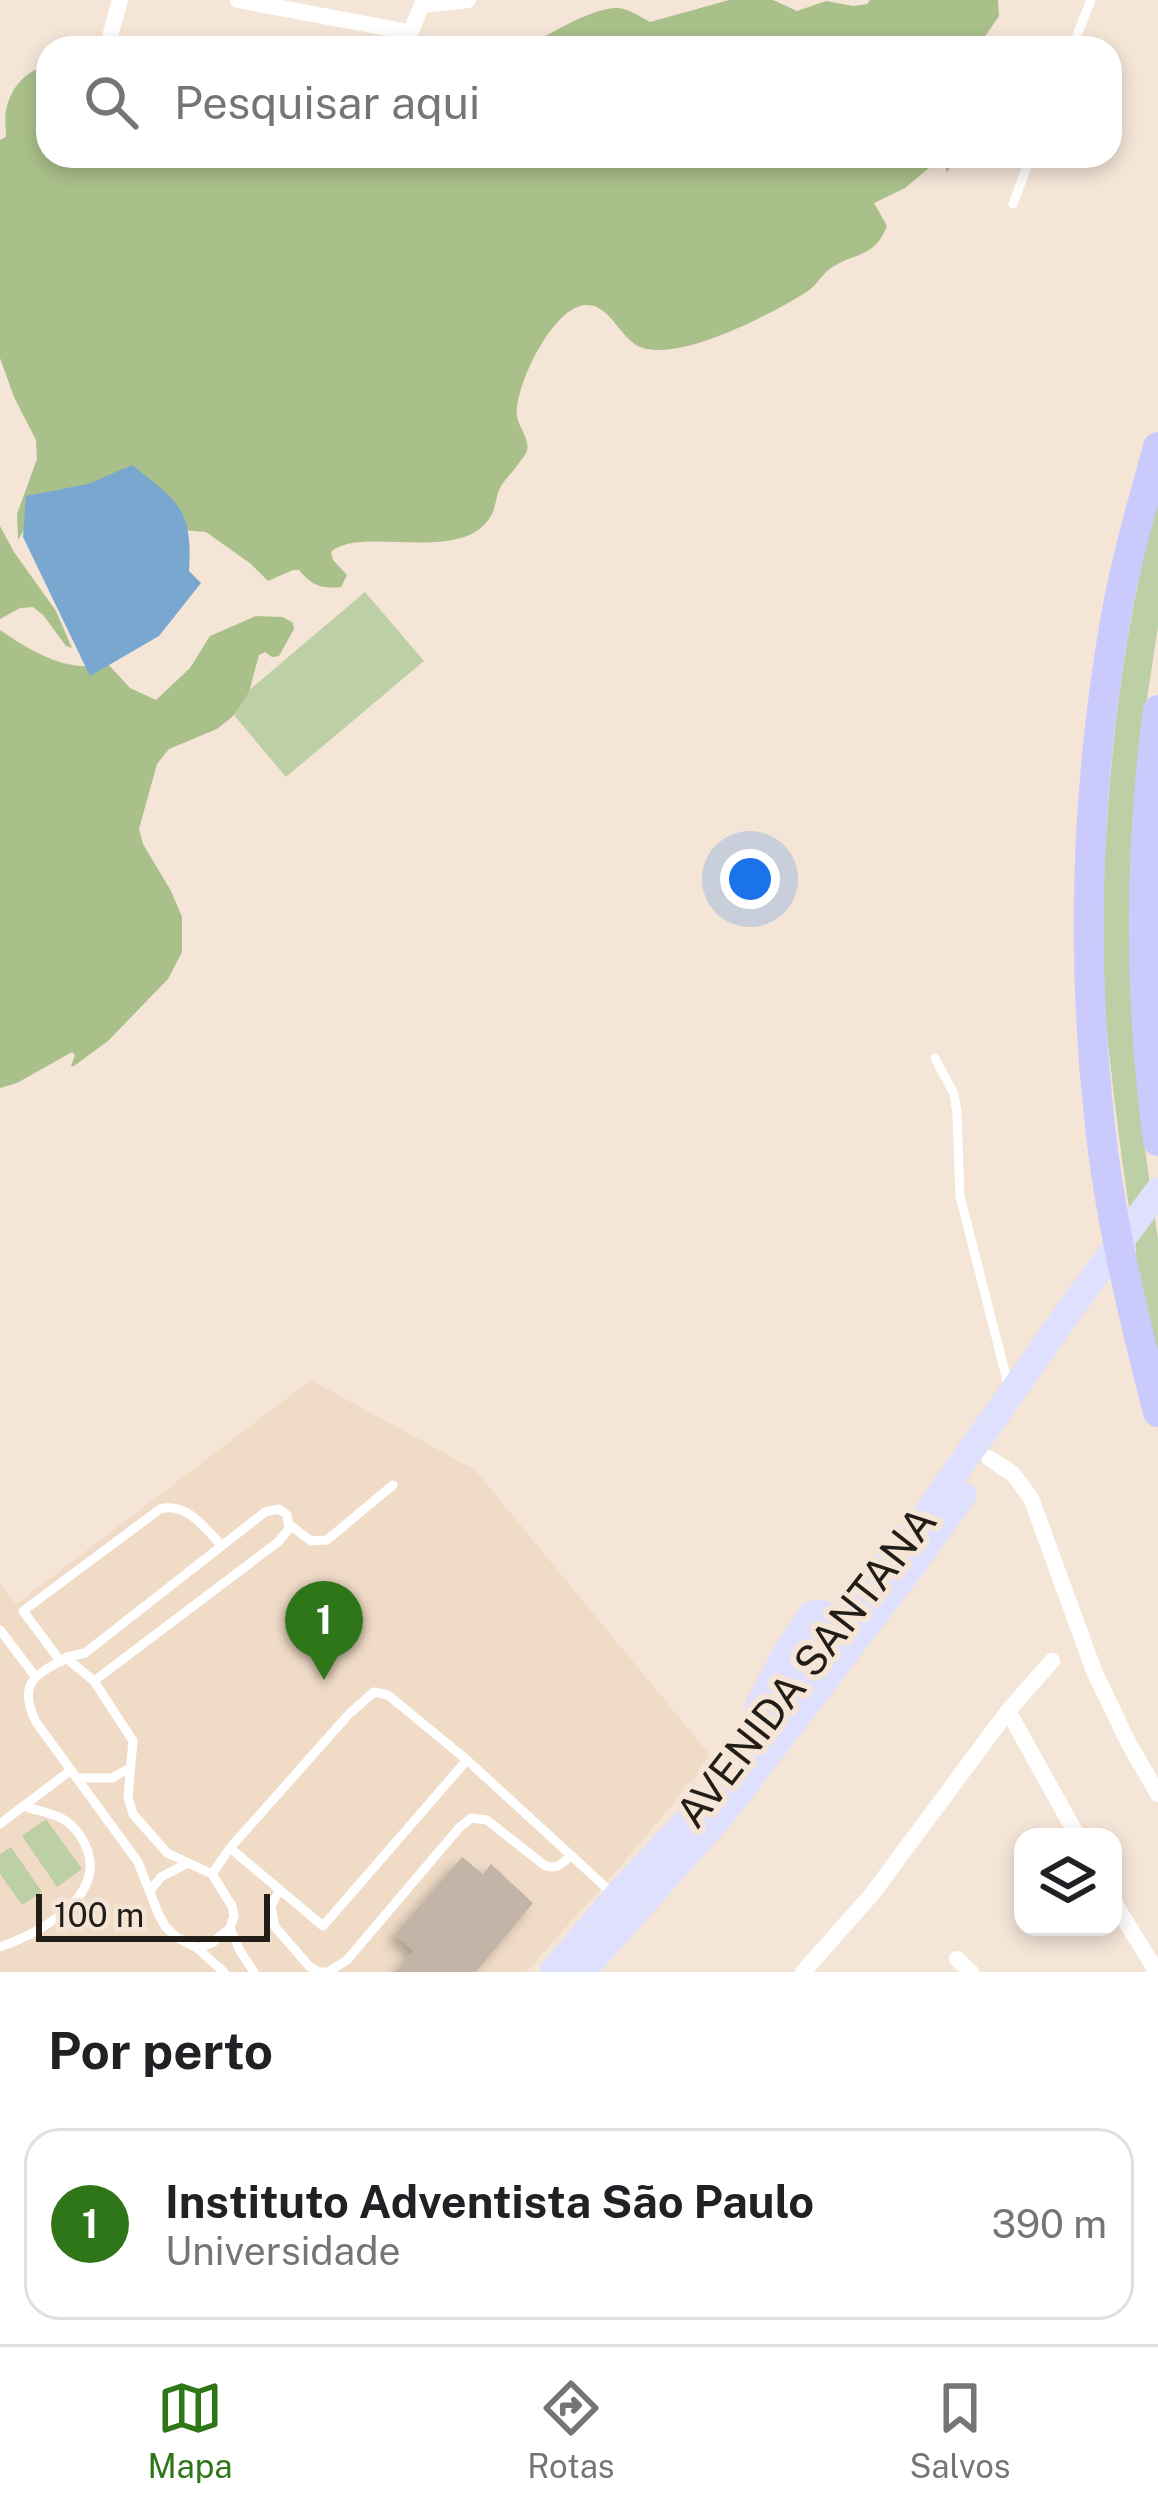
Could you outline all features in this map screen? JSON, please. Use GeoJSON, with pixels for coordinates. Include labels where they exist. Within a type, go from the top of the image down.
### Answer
{"type":"FeatureCollection","features":[{"type":"Feature","properties":{"kind":"highway"},"geometry":{"type":"LineString","coordinates":[[1158,447],[1116,614],[1095,779],[1088,935],[1094,1059],[1108,1187],[1158,1412]]}},
{"type":"Feature","properties":{"kind":"highway"},"geometry":{"type":"LineString","coordinates":[[1158,710],[1148,802],[1142,945],[1158,1141]]}},
{"type":"Feature","properties":{"kind":"main road","name":"AVENIDA SANTANA"},"geometry":{"type":"LineString","coordinates":[[553,1972],[725,1776],[804,1624],[822,1613],[837,1626],[924,1517],[1158,1191]]}},
{"type":"Feature","properties":{"kind":"main road","name":"AVENIDA SANTANA"},"geometry":{"type":"LineString","coordinates":[[582,1972],[724,1812],[909,1570],[1008,1430],[1044,1350]]}},
{"type":"Feature","properties":{"kind":"main road"},"geometry":{"type":"LineString","coordinates":[[837,1626],[841,1658]]}},
{"type":"Feature","properties":{"kind":"street"},"geometry":{"type":"LineString","coordinates":[[110,36],[120,0]]}},
{"type":"Feature","properties":{"kind":"street"},"geometry":{"type":"LineString","coordinates":[[238,0],[264,2],[391,36]]}},
{"type":"Feature","properties":{"kind":"street"},"geometry":{"type":"LineString","coordinates":[[408,36],[423,2],[468,0]]}},
{"type":"Feature","properties":{"kind":"street"},"geometry":{"type":"LineString","coordinates":[[989,1458],[1013,1474],[1031,1498],[1094,1671],[1158,1794]]}},
{"type":"Feature","properties":{"kind":"street"},"geometry":{"type":"LineString","coordinates":[[803,1972],[872,1894],[1008,1711],[1052,1661]]}},
{"type":"Feature","properties":{"kind":"street"},"geometry":{"type":"LineString","coordinates":[[1008,1711],[1073,1828]]}},
{"type":"Feature","properties":{"kind":"street"},"geometry":{"type":"LineString","coordinates":[[1122,1916],[1157,1972]]}},
{"type":"Feature","properties":{"kind":"lane"},"geometry":{"type":"LineString","coordinates":[[1077,36],[1091,0]]}},
{"type":"Feature","properties":{"kind":"lane"},"geometry":{"type":"LineString","coordinates":[[1013,204],[1026,168]]}},
{"type":"Feature","properties":{"kind":"lane"},"geometry":{"type":"LineString","coordinates":[[935,1058],[953,1094],[960,1196],[1010,1393]]}},
{"type":"Feature","properties":{"kind":"lane"},"geometry":{"type":"LineString","coordinates":[[224,1972],[165,1926],[138,1862],[36,1722],[29,1686],[56,1662],[85,1653],[269,1509],[284,1511],[290,1525],[311,1541],[326,1540],[394,1485]]}},
{"type":"Feature","properties":{"kind":"lane"},"geometry":{"type":"LineString","coordinates":[[197,1948],[230,1928],[232,1906],[212,1874],[167,1853],[133,1814],[128,1797],[133,1741],[94,1681],[63,1660],[23,1611],[169,1506],[201,1524],[222,1546]]}},
{"type":"Feature","properties":{"kind":"lane"},"geometry":{"type":"LineString","coordinates":[[94,1681],[278,1542],[290,1525]]}},
{"type":"Feature","properties":{"kind":"lane"},"geometry":{"type":"LineString","coordinates":[[0,1630],[35,1676]]}},
{"type":"Feature","properties":{"kind":"lane"},"geometry":{"type":"LineString","coordinates":[[212,1874],[230,1848],[374,1691],[388,1695],[467,1760],[616,1897]]}},
{"type":"Feature","properties":{"kind":"lane"},"geometry":{"type":"LineString","coordinates":[[230,1848],[323,1926],[467,1760]]}},
{"type":"Feature","properties":{"kind":"lane"},"geometry":{"type":"LineString","coordinates":[[0,1824],[75,1774],[102,1780],[131,1767]]}},
{"type":"Feature","properties":{"kind":"lane"},"geometry":{"type":"LineString","coordinates":[[0,1947],[73,1904],[90,1875],[90,1860],[78,1832],[63,1819],[22,1806]]}},
{"type":"Feature","properties":{"kind":"lane"},"geometry":{"type":"LineString","coordinates":[[279,1891],[271,1906],[275,1927],[309,1966],[328,1972],[347,1960],[471,1818],[487,1820],[544,1865],[561,1865],[570,1856]]}},
{"type":"Feature","properties":{"kind":"lane"},"geometry":{"type":"LineString","coordinates":[[150,1892],[161,1877],[188,1863]]}},
{"type":"Feature","properties":{"kind":"lane"},"geometry":{"type":"LineString","coordinates":[[230,1928],[254,1972]]}},
{"type":"Feature","properties":{"kind":"shaded area"},"geometry":{"type":"Polygon","coordinates":[[[311,1380],[475,1470],[710,1755],[624,1862],[526,1972],[0,1972],[0,1583],[16,1604],[311,1380]]]}},
{"type":"Feature","properties":{"kind":"green space"},"geometry":{"type":"Polygon","coordinates":[[[729,0],[773,0],[797,11],[826,1],[853,6],[870,0],[998,0],[999,16],[985,36],[546,36],[614,8],[650,22],[729,0]]]}},
{"type":"Feature","properties":{"kind":"green space"},"geometry":{"type":"Polygon","coordinates":[[[36,71],[36,168],[929,168],[905,188],[874,203],[887,226],[870,250],[831,268],[789,302],[726,333],[681,348],[643,348],[595,306],[573,309],[549,333],[529,368],[517,416],[527,451],[502,485],[492,514],[479,530],[437,542],[345,545],[331,552],[347,575],[341,587],[313,583],[299,570],[268,581],[206,532],[32,516],[18,540],[17,514],[37,459],[36,440],[0,358],[0,140],[6,137],[6,110],[13,92],[36,71]]]}},
{"type":"Feature","properties":{"kind":"green space"},"geometry":{"type":"Polygon","coordinates":[[[1158,499],[1158,626],[1139,751],[1135,1045],[1158,1239],[1158,1362],[1135,1260],[1106,1024],[1102,949],[1105,848],[1119,700],[1158,499]]]}},
{"type":"Feature","properties":{"kind":"green space"},"geometry":{"type":"Polygon","coordinates":[[[0,526],[56,611],[72,648],[33,607],[0,619],[0,526]]]}},
{"type":"Feature","properties":{"kind":"green space"},"geometry":{"type":"Polygon","coordinates":[[[365,592],[424,661],[286,777],[228,708],[365,592]]]}},
{"type":"Feature","properties":{"kind":"green space"},"geometry":{"type":"Polygon","coordinates":[[[256,616],[283,617],[294,629],[279,656],[259,655],[249,692],[233,716],[217,729],[169,749],[157,764],[139,829],[182,917],[182,952],[168,979],[108,1041],[74,1066],[72,1052],[0,1088],[0,630],[37,653],[65,663],[107,663],[130,688],[156,700],[190,668],[210,636],[256,616]]]}},
{"type":"Feature","properties":{"kind":"green space"},"geometry":{"type":"Polygon","coordinates":[[[46,1819],[82,1869],[57,1887],[22,1836],[46,1819]]]}},
{"type":"Feature","properties":{"kind":"green space"},"geometry":{"type":"Polygon","coordinates":[[[11,1847],[42,1892],[22,1905],[0,1874],[0,1854],[11,1847]]]}},
{"type":"Feature","properties":{"kind":"water"},"geometry":{"type":"Polygon","coordinates":[[[132,465],[179,508],[188,533],[189,571],[201,583],[159,636],[90,676],[23,537],[26,496],[88,484],[132,465]]]}},
{"type":"Feature","properties":{"kind":"building"},"geometry":{"type":"Polygon","coordinates":[[[462,1857],[483,1874],[491,1864],[533,1903],[476,1972],[395,1972],[414,1951],[395,1934],[462,1857]]]}},
{"type":"Feature","properties":{"kind":"place","name":"Instituto Adventista São Paulo"},"geometry":{"type":"Point","coordinates":[324,1680]}}]}
